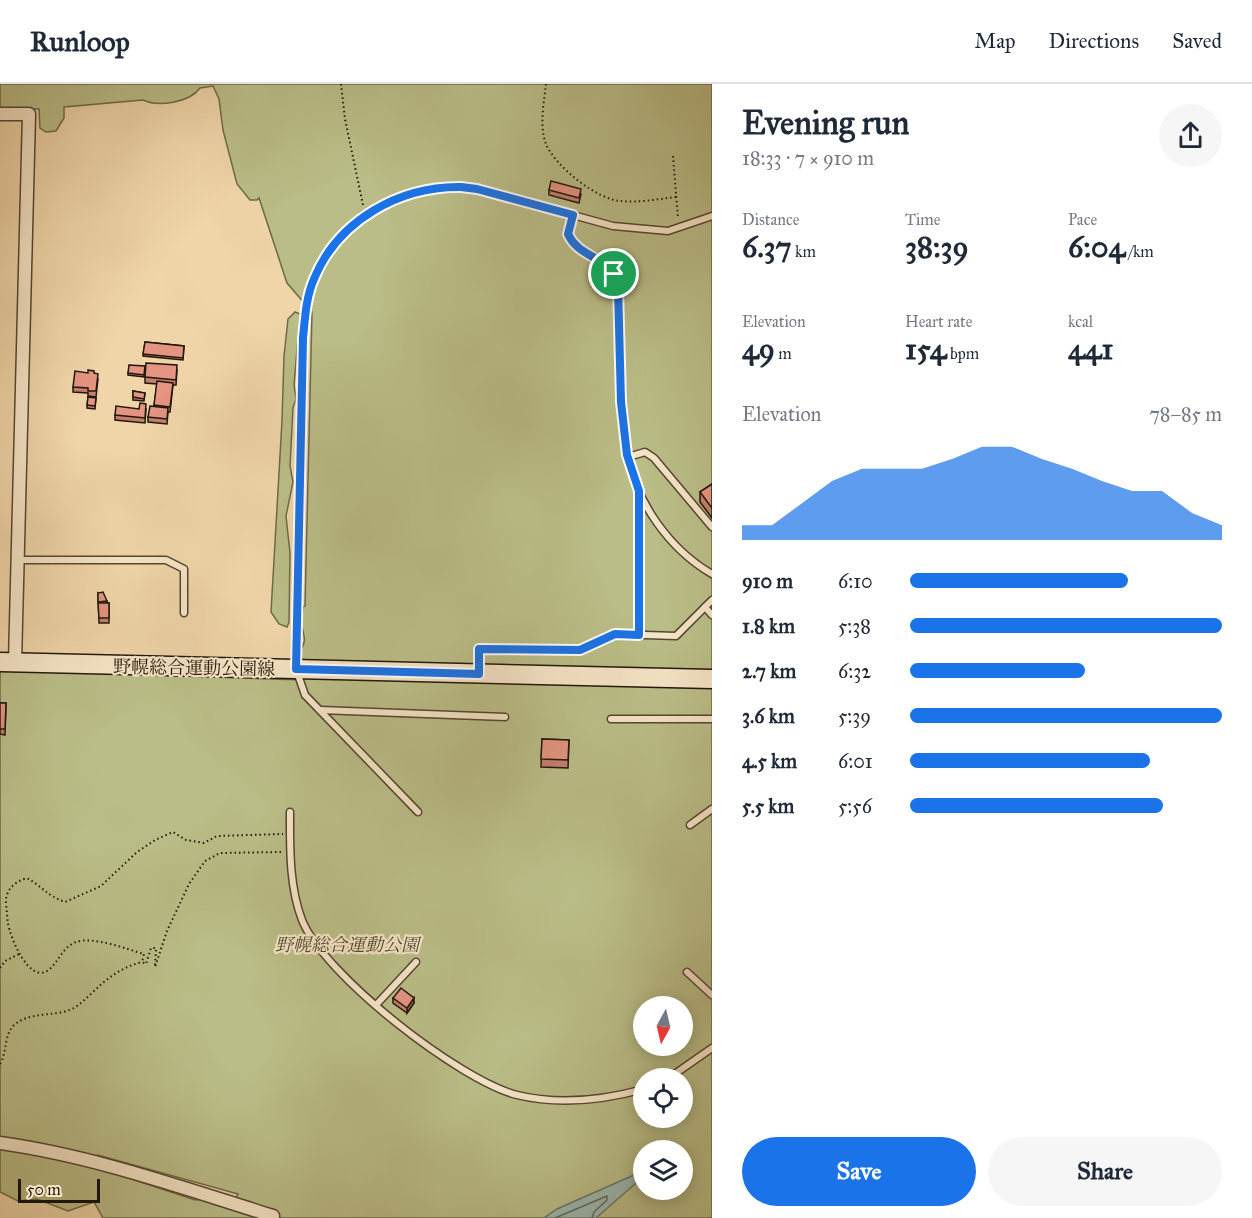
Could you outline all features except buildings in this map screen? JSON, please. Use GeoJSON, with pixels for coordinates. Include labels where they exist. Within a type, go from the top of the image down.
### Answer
{"type":"FeatureCollection","features":[{"type":"Feature","properties":{"kind":"main road","name":"野幌総合運動公園線"},"geometry":{"type":"LineString","coordinates":[[8,662],[712,679]]}},
{"type":"Feature","properties":{"kind":"street"},"geometry":{"type":"LineString","coordinates":[[0,114],[29,114],[18,560],[8,662]]}},
{"type":"Feature","properties":{"kind":"street"},"geometry":{"type":"LineString","coordinates":[[0,1143],[45,1149],[68,1155],[273,1216]]}},
{"type":"Feature","properties":{"kind":"lane"},"geometry":{"type":"LineString","coordinates":[[418,812],[305,695],[296,669],[303,338],[305,313],[314,278],[334,245],[365,214],[406,195],[443,187],[477,189],[613,226],[668,231],[712,216]]}},
{"type":"Feature","properties":{"kind":"lane"},"geometry":{"type":"LineString","coordinates":[[573,215],[568,234],[571,240],[577,248],[607,266],[614,274],[618,287],[621,402],[628,457],[643,502],[669,540],[712,574]]}},
{"type":"Feature","properties":{"kind":"lane"},"geometry":{"type":"LineString","coordinates":[[628,457],[645,452],[654,458],[712,527]]}},
{"type":"Feature","properties":{"kind":"lane"},"geometry":{"type":"LineString","coordinates":[[639,491],[639,635]]}},
{"type":"Feature","properties":{"kind":"lane"},"geometry":{"type":"LineString","coordinates":[[18,560],[166,560],[184,569],[184,613]]}},
{"type":"Feature","properties":{"kind":"lane"},"geometry":{"type":"LineString","coordinates":[[479,674],[479,649],[580,650],[615,634],[676,636],[712,600]]}},
{"type":"Feature","properties":{"kind":"lane"},"geometry":{"type":"LineString","coordinates":[[705,607],[712,615]]}},
{"type":"Feature","properties":{"kind":"lane"},"geometry":{"type":"LineString","coordinates":[[319,710],[505,717]]}},
{"type":"Feature","properties":{"kind":"lane"},"geometry":{"type":"LineString","coordinates":[[611,719],[712,719]]}},
{"type":"Feature","properties":{"kind":"lane"},"geometry":{"type":"LineString","coordinates":[[690,825],[712,809]]}},
{"type":"Feature","properties":{"kind":"lane"},"geometry":{"type":"LineString","coordinates":[[290,812],[290,852],[295,895],[303,921],[317,945],[334,966],[376,1005],[448,1062],[476,1078],[517,1095],[558,1100],[616,1097],[633,1092]]}},
{"type":"Feature","properties":{"kind":"lane"},"geometry":{"type":"LineString","coordinates":[[376,1005],[416,962]]}},
{"type":"Feature","properties":{"kind":"lane"},"geometry":{"type":"LineString","coordinates":[[687,972],[712,995]]}},
{"type":"Feature","properties":{"kind":"lane"},"geometry":{"type":"LineString","coordinates":[[683,1068],[712,1048]]}},
{"type":"Feature","properties":{"kind":"path"},"geometry":{"type":"LineString","coordinates":[[341,84],[345,119],[365,214]]}},
{"type":"Feature","properties":{"kind":"path"},"geometry":{"type":"LineString","coordinates":[[546,84],[542,124],[546,144],[559,164],[589,189],[618,202],[676,197]]}},
{"type":"Feature","properties":{"kind":"path"},"geometry":{"type":"LineString","coordinates":[[672,156],[679,227]]}},
{"type":"Feature","properties":{"kind":"path"},"geometry":{"type":"LineString","coordinates":[[142,962],[144,954],[91,940],[76,942],[62,951],[50,969],[42,973],[34,972],[28,967],[11,936],[6,898],[10,888],[18,881],[27,878],[36,883],[49,896],[65,902],[101,886],[137,852],[173,832],[186,840],[204,843],[217,836],[290,834]]}},
{"type":"Feature","properties":{"kind":"path"},"geometry":{"type":"LineString","coordinates":[[0,1064],[6,1048],[8,1032],[15,1024],[37,1015],[64,1012],[76,1007],[115,973],[129,965],[142,962],[146,964],[151,948],[156,948],[155,967],[171,922],[189,884],[205,861],[220,853],[290,852]]}},
{"type":"Feature","properties":{"kind":"path"},"geometry":{"type":"LineString","coordinates":[[0,968],[5,962],[21,953]]}},
{"type":"Feature","properties":{"kind":"green space","name":"野幌総合運動公園"},"geometry":{"type":"Polygon","coordinates":[[[0,84],[712,84],[712,1218],[103,1218],[94,1202],[68,1211],[37,1199],[18,1201],[0,1192],[0,670],[303,680],[300,650],[304,644],[302,620],[305,606],[312,312],[287,283],[259,198],[250,200],[237,184],[223,130],[219,99],[213,86],[200,88],[189,97],[173,102],[157,103],[143,100],[64,107],[64,118],[56,131],[46,132],[40,128],[39,109],[0,108],[0,84]],[[98,1155],[111,1172],[195,1200],[210,1199],[232,1204],[238,1194],[98,1155]]]}},
{"type":"Feature","properties":{"kind":"green space"},"geometry":{"type":"Polygon","coordinates":[[[295,312],[300,314],[290,466],[293,482],[286,516],[290,553],[287,627],[279,624],[271,612],[284,356],[288,319],[295,312]]]}},
{"type":"Feature","properties":{"kind":"water"},"geometry":{"type":"Polygon","coordinates":[[[633,1175],[633,1186],[596,1218],[544,1218],[557,1209],[633,1175]]]}},
{"type":"Feature","properties":{"kind":"route"},"geometry":{"type":"LineString","coordinates":[[461,187],[477,189],[573,215],[568,234],[571,240],[577,248],[597,258],[614,274],[618,287],[621,402],[627,455],[639,491],[639,635],[615,634],[580,650],[479,649],[479,674],[296,669],[305,313],[314,278],[334,245],[365,214],[390,202],[433,188],[461,187]]}}]}
